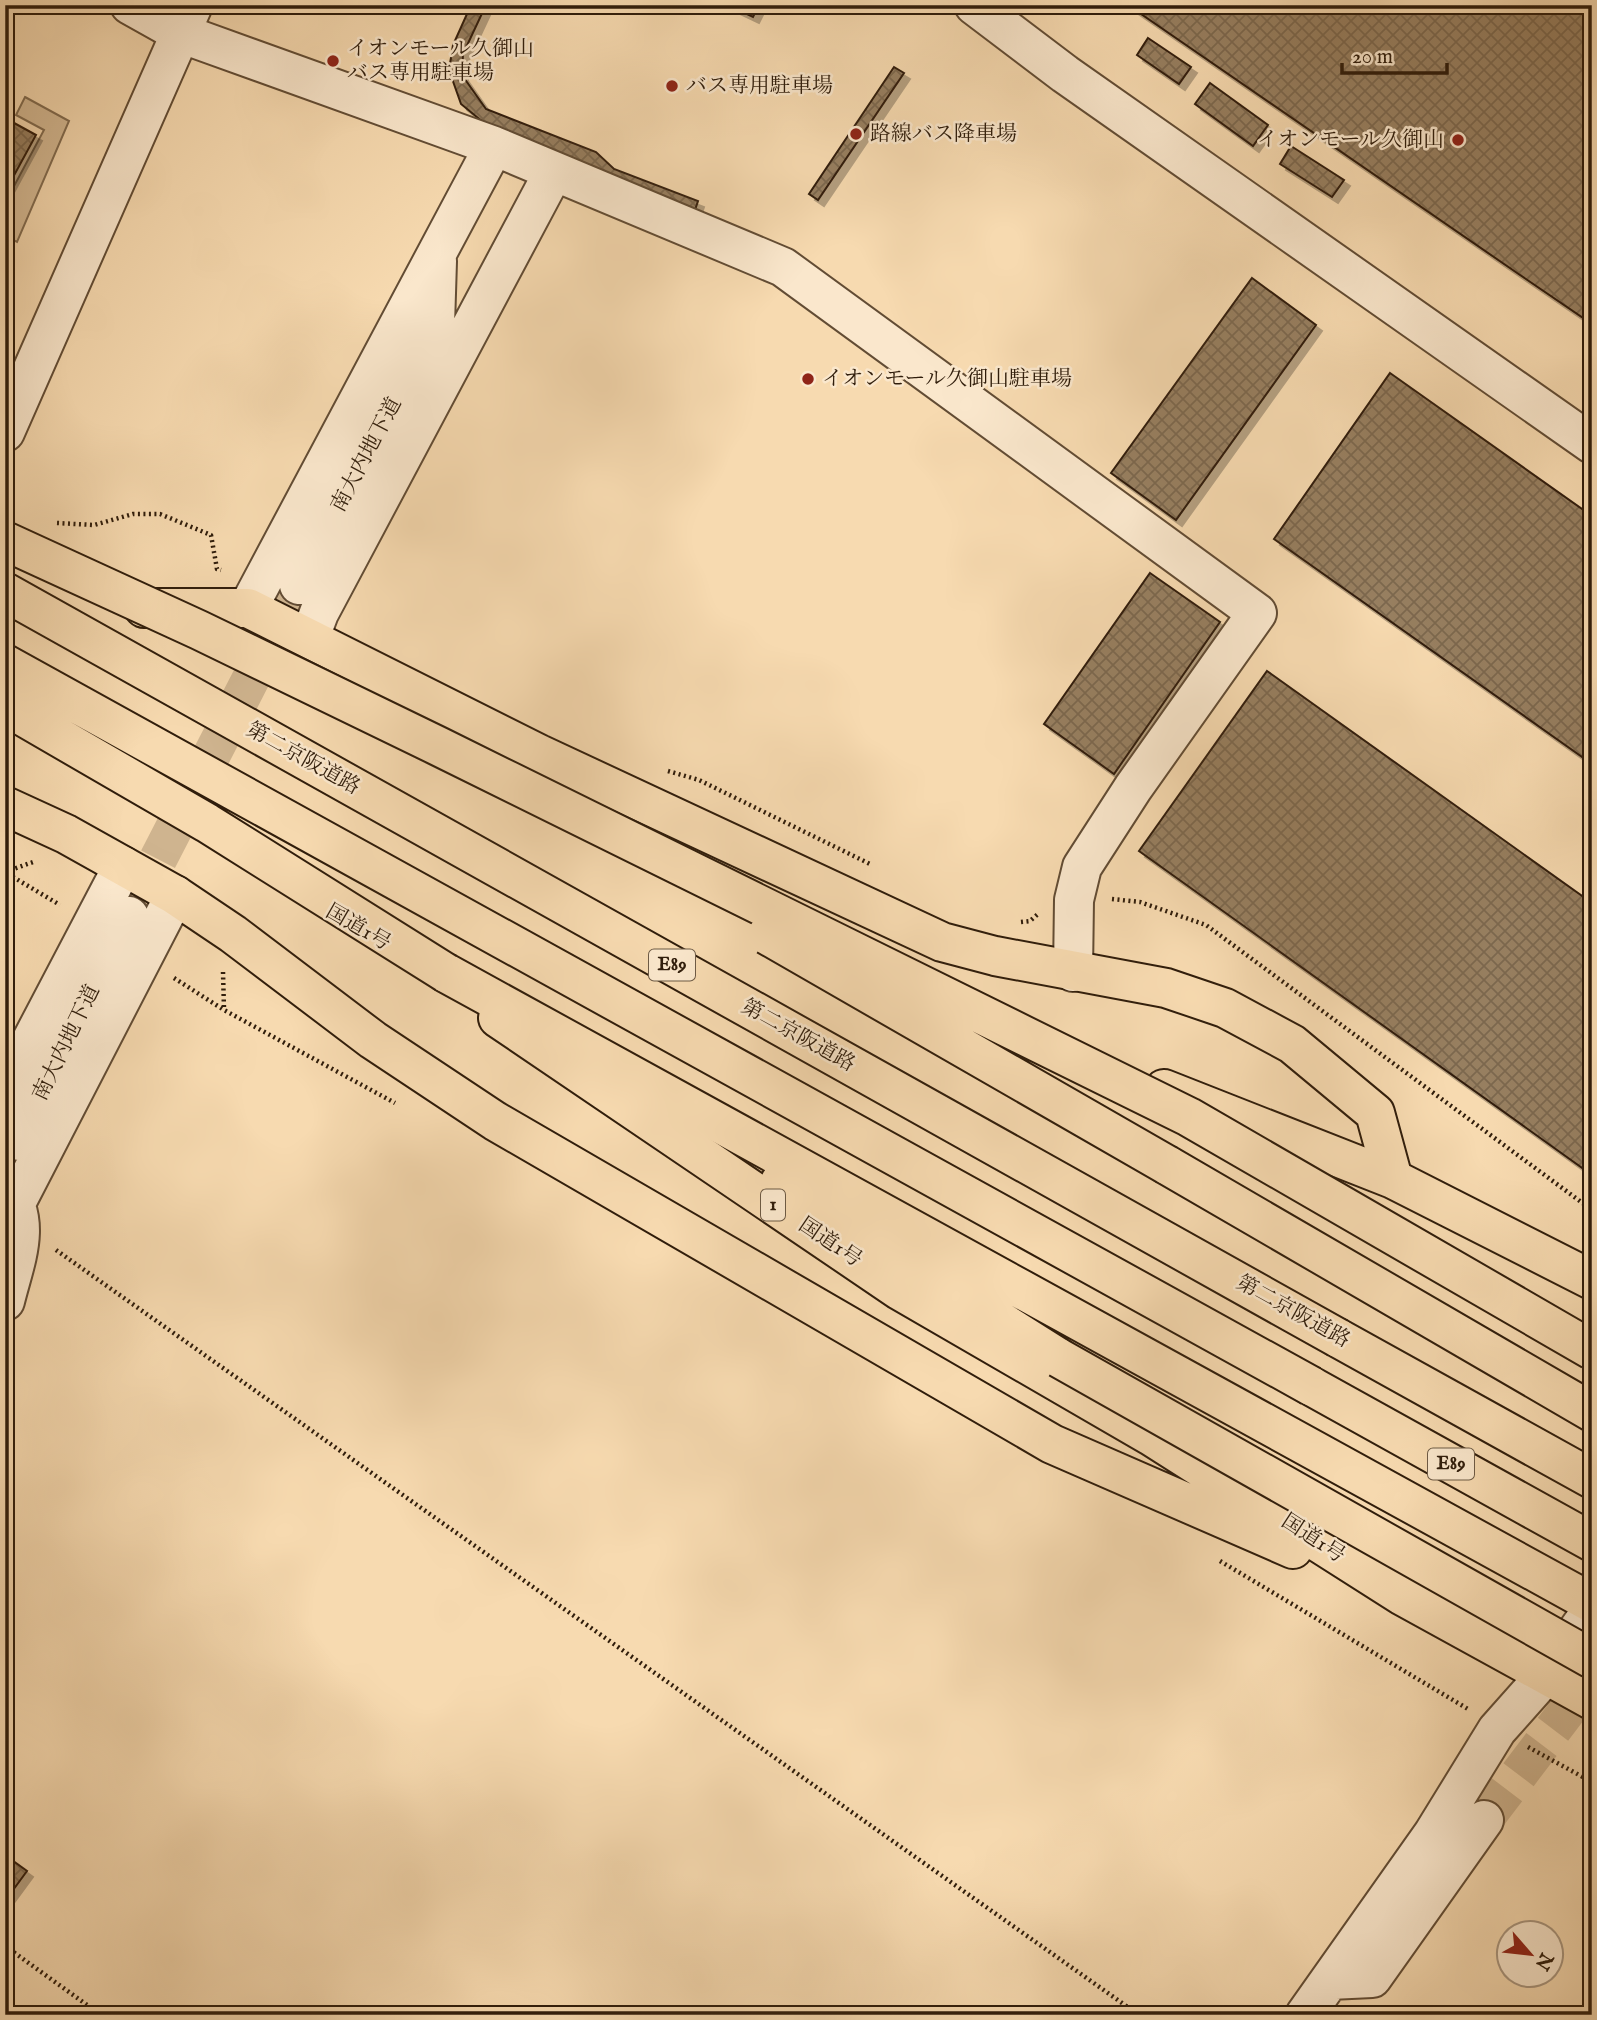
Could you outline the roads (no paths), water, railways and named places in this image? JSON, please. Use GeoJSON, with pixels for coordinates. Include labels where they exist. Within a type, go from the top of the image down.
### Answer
{"type":"FeatureCollection","features":[{"type":"Feature","properties":{"kind":"highway"},"geometry":{"type":"LineString","coordinates":[[5,541],[199,630],[438,746],[1189,1117],[1592,1350]]}},
{"type":"Feature","properties":{"kind":"highway"},"geometry":{"type":"LineString","coordinates":[[5,555],[674,882],[1060,1048],[1393,1179],[1592,1280]]}},
{"type":"Feature","properties":{"kind":"highway","name":"第二京阪道路"},"geometry":{"type":"LineString","coordinates":[[5,592],[1592,1479]]}},
{"type":"Feature","properties":{"kind":"highway"},"geometry":{"type":"LineString","coordinates":[[114,608],[269,592],[310,637],[539,754],[942,942],[1073,972],[1178,992],[1225,1008],[1292,1044],[1375,1113],[1393,1179]]}},
{"type":"Feature","properties":{"kind":"highway","name":"E89"},"geometry":{"type":"LineString","coordinates":[[5,664],[1592,1542]]}},
{"type":"Feature","properties":{"kind":"highway"},"geometry":{"type":"LineString","coordinates":[[5,706],[207,823],[1059,1358],[1592,1658]]}},
{"type":"Feature","properties":{"kind":"highway","name":"国道1号"},"geometry":{"type":"LineString","coordinates":[[5,727],[406,955],[899,1290],[1151,1436],[1401,1595],[1592,1700]]}},
{"type":"Feature","properties":{"kind":"highway"},"geometry":{"type":"LineString","coordinates":[[438,746],[1592,1412]]}},
{"type":"Feature","properties":{"kind":"highway"},"geometry":{"type":"LineString","coordinates":[[5,806],[66,834],[175,895],[233,934],[373,1040],[495,1122],[1052,1444],[1401,1595]]}},
{"type":"Feature","properties":{"kind":"highway"},"geometry":{"type":"LineString","coordinates":[[446,972],[1592,1603]]}},
{"type":"Feature","properties":{"kind":"street"},"geometry":{"type":"LineString","coordinates":[[130,5],[187,19],[783,267],[1257,612],[1082,867],[1073,900],[1073,972]]}},
{"type":"Feature","properties":{"kind":"street"},"geometry":{"type":"LineString","coordinates":[[974,5],[1065,74],[1592,444]]}},
{"type":"Feature","properties":{"kind":"street"},"geometry":{"type":"LineString","coordinates":[[5,432],[187,19]]}},
{"type":"Feature","properties":{"kind":"street"},"geometry":{"type":"LineString","coordinates":[[269,592],[438,252],[494,146]]}},
{"type":"Feature","properties":{"kind":"street"},"geometry":{"type":"LineString","coordinates":[[310,637],[319,613],[553,173]]}},
{"type":"Feature","properties":{"kind":"street"},"geometry":{"type":"LineString","coordinates":[[435,325],[438,252]]}},
{"type":"Feature","properties":{"kind":"street"},"geometry":{"type":"LineString","coordinates":[[435,325],[489,293]]}},
{"type":"Feature","properties":{"kind":"street","name":"南大内地下道"},"geometry":{"type":"LineString","coordinates":[[269,592],[435,325]]}},
{"type":"Feature","properties":{"kind":"street"},"geometry":{"type":"LineString","coordinates":[[5,1091],[122,866]]}},
{"type":"Feature","properties":{"kind":"street"},"geometry":{"type":"LineString","coordinates":[[5,1301],[12,1196],[175,895]]}},
{"type":"Feature","properties":{"kind":"street","name":"南大内地下道"},"geometry":{"type":"LineString","coordinates":[[12,1196],[129,916]]}},
{"type":"Feature","properties":{"kind":"street"},"geometry":{"type":"LineString","coordinates":[[1305,2015],[1433,1834],[1497,1730],[1545,1676],[1592,1610]]}},
{"type":"Feature","properties":{"kind":"street"},"geometry":{"type":"LineString","coordinates":[[1329,1980],[1372,1978],[1484,1821]]}},
{"type":"Feature","properties":{"kind":"tunnel"},"geometry":{"type":"LineString","coordinates":[[132,910],[299,585]]}},
{"type":"Feature","properties":{"kind":"tunnel"},"geometry":{"type":"LineString","coordinates":[[1484,1820],[1592,1678]]}},
{"type":"Feature","properties":{"kind":"place","name":"イオンモール久御山 バス専用駐車場"},"geometry":{"type":"Point","coordinates":[333,61]}},
{"type":"Feature","properties":{"kind":"place","name":"バス専用駐車場"},"geometry":{"type":"Point","coordinates":[672,86]}},
{"type":"Feature","properties":{"kind":"place","name":"路線バス降車場"},"geometry":{"type":"Point","coordinates":[856,134]}},
{"type":"Feature","properties":{"kind":"place","name":"イオンモール久御山"},"geometry":{"type":"Point","coordinates":[1458,140]}},
{"type":"Feature","properties":{"kind":"place","name":"イオンモール久御山駐車場"},"geometry":{"type":"Point","coordinates":[808,379]}}]}
